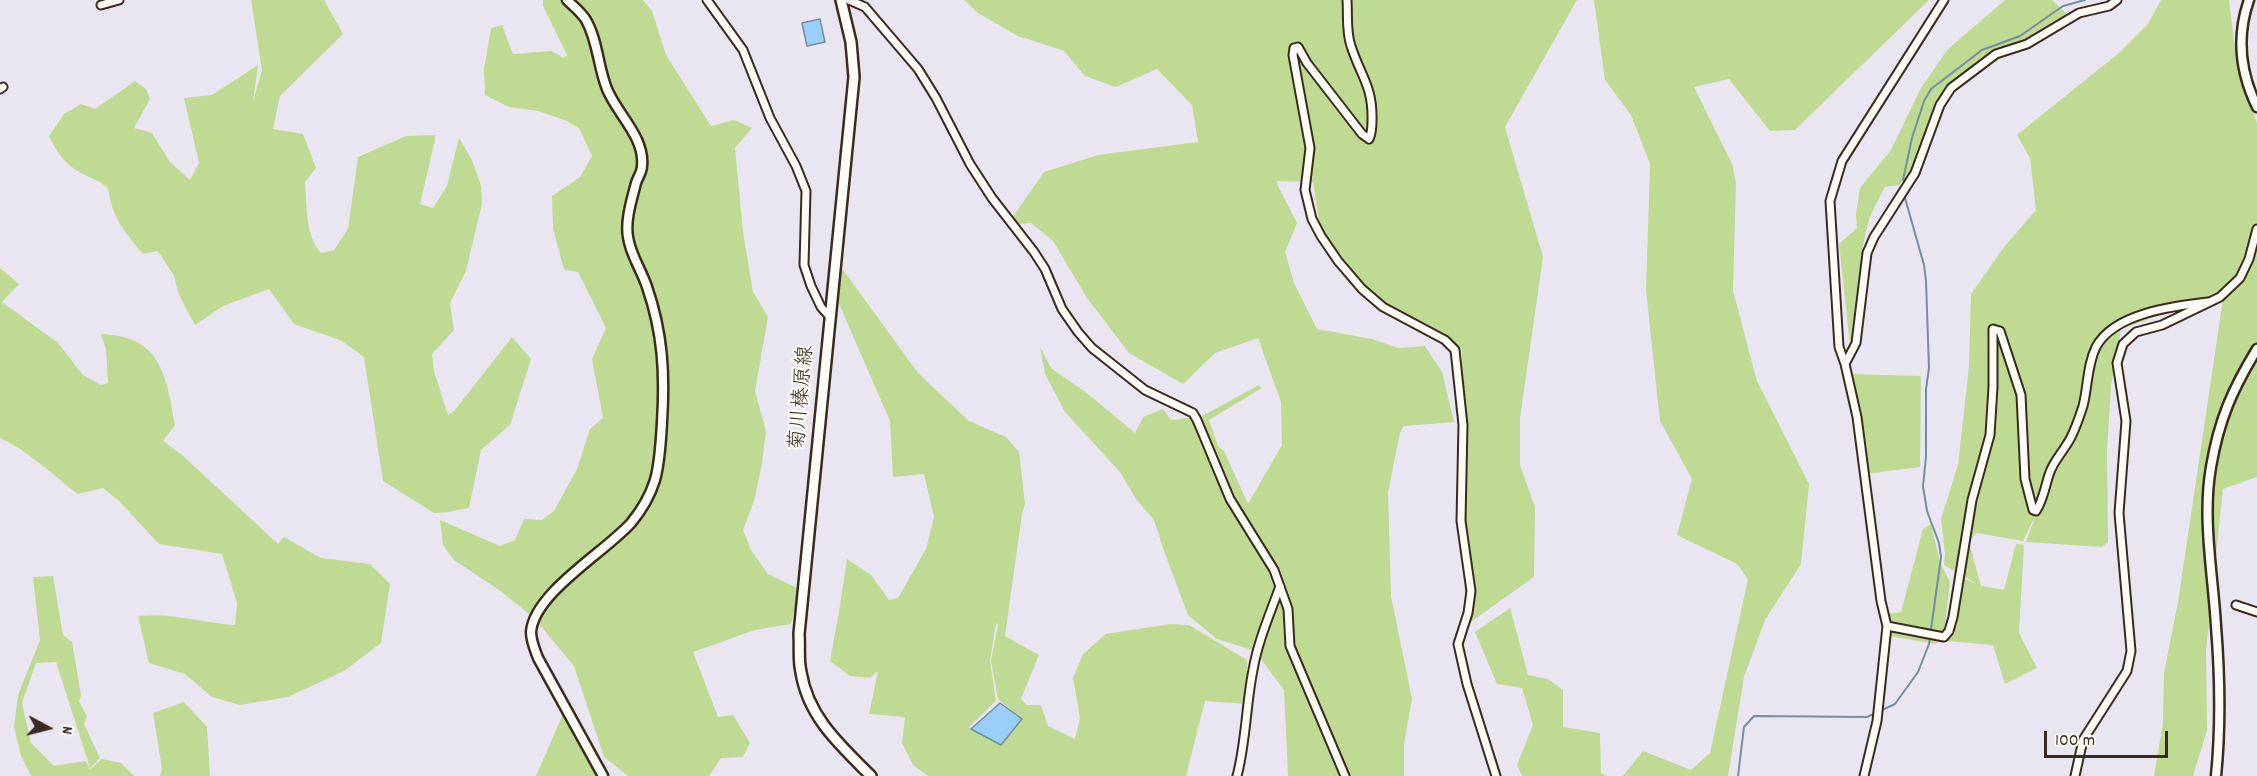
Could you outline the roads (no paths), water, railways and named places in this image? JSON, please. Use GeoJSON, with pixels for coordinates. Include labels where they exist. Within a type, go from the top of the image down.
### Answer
{"type":"FeatureCollection","features":[{"type":"Feature","properties":{"kind":"main road","name":"菊川榛原線"},"geometry":{"type":"LineString","coordinates":[[841,0],[851,42],[854,77],[800,634],[800,670],[805,694],[815,714],[831,735],[871,776]]}},
{"type":"Feature","properties":{"kind":"street"},"geometry":{"type":"LineString","coordinates":[[101,5],[119,0]]}},
{"type":"Feature","properties":{"kind":"street"},"geometry":{"type":"LineString","coordinates":[[567,0],[585,18],[613,104],[641,148],[642,167],[637,181],[627,235],[647,287],[663,352],[661,439],[655,480],[646,501],[632,522],[568,577],[548,599],[535,619],[531,632],[538,658],[603,776]]}},
{"type":"Feature","properties":{"kind":"street"},"geometry":{"type":"LineString","coordinates":[[707,0],[742,50],[770,118],[806,190],[804,265],[820,306],[830,317]]}},
{"type":"Feature","properties":{"kind":"street"},"geometry":{"type":"LineString","coordinates":[[849,0],[865,7],[918,69],[936,98],[970,164],[992,198],[1045,269],[1062,309],[1078,332],[1092,348],[1145,390],[1193,413],[1230,499],[1274,570],[1288,609],[1290,646],[1345,776]]}},
{"type":"Feature","properties":{"kind":"street"},"geometry":{"type":"LineString","coordinates":[[1347,0],[1351,45],[1371,91],[1371,134],[1369,139],[1362,134],[1307,63],[1298,47],[1294,48],[1293,55],[1310,148],[1305,190],[1312,219],[1321,236],[1338,261],[1362,289],[1383,307],[1445,340],[1455,350],[1463,425],[1461,521],[1471,591],[1468,613],[1458,644],[1467,684],[1496,776]]}},
{"type":"Feature","properties":{"kind":"street"},"geometry":{"type":"LineString","coordinates":[[1864,776],[1879,706],[1887,626],[1881,601],[1857,418],[1845,364],[1839,348],[1830,201],[1842,161],[1944,0]]}},
{"type":"Feature","properties":{"kind":"street"},"geometry":{"type":"LineString","coordinates":[[1845,364],[1856,343],[1867,253],[1874,237],[1915,173],[1946,94],[1996,54],[2027,44],[2079,13],[2109,6],[2117,0]]}},
{"type":"Feature","properties":{"kind":"street"},"geometry":{"type":"LineString","coordinates":[[2249,0],[2243,16],[2240,51],[2257,107]]}},
{"type":"Feature","properties":{"kind":"street"},"geometry":{"type":"LineString","coordinates":[[2075,776],[2083,740],[2127,671],[2132,651],[2119,513],[2126,421],[2117,363],[2123,344],[2136,332],[2162,325],[2220,297],[2240,278],[2249,259],[2257,229]]}},
{"type":"Feature","properties":{"kind":"street"},"geometry":{"type":"LineString","coordinates":[[1887,626],[1944,637],[1949,630],[1953,617],[1964,536],[1990,435],[1993,329],[2000,331],[2021,395],[2025,480],[2033,510],[2036,511],[2051,469],[2068,442],[2082,406],[2091,362],[2101,340],[2140,314],[2168,306],[2208,302]]}},
{"type":"Feature","properties":{"kind":"street"},"geometry":{"type":"LineString","coordinates":[[2216,776],[2221,710],[2208,513],[2211,468],[2218,432],[2231,395],[2239,377],[2257,350]]}},
{"type":"Feature","properties":{"kind":"street"},"geometry":{"type":"LineString","coordinates":[[1237,776],[1242,757],[1245,714],[1253,668],[1280,586]]}},
{"type":"Feature","properties":{"kind":"street"},"geometry":{"type":"LineString","coordinates":[[2236,605],[2257,612]]}},
{"type":"Feature","properties":{"kind":"water"},"geometry":{"type":"Polygon","coordinates":[[[820,19],[825,42],[807,46],[802,23],[820,19]]]}},
{"type":"Feature","properties":{"kind":"water"},"geometry":{"type":"Polygon","coordinates":[[[1000,703],[1022,719],[1001,745],[971,729],[1000,703]]]}},
{"type":"Feature","properties":{"kind":"waterway"},"geometry":{"type":"LineString","coordinates":[[1903,180],[1912,138],[1924,101],[1931,89],[1982,50],[2020,36],[2063,6],[2085,0]]}},
{"type":"Feature","properties":{"kind":"waterway"},"geometry":{"type":"LineString","coordinates":[[1738,776],[1744,727],[1754,716],[1867,717],[1895,704],[1918,672],[1929,644],[1941,557],[1939,543],[1927,511],[1923,486],[1926,457],[1926,389],[1929,368],[1926,281],[1924,265],[1905,198]]}}]}
